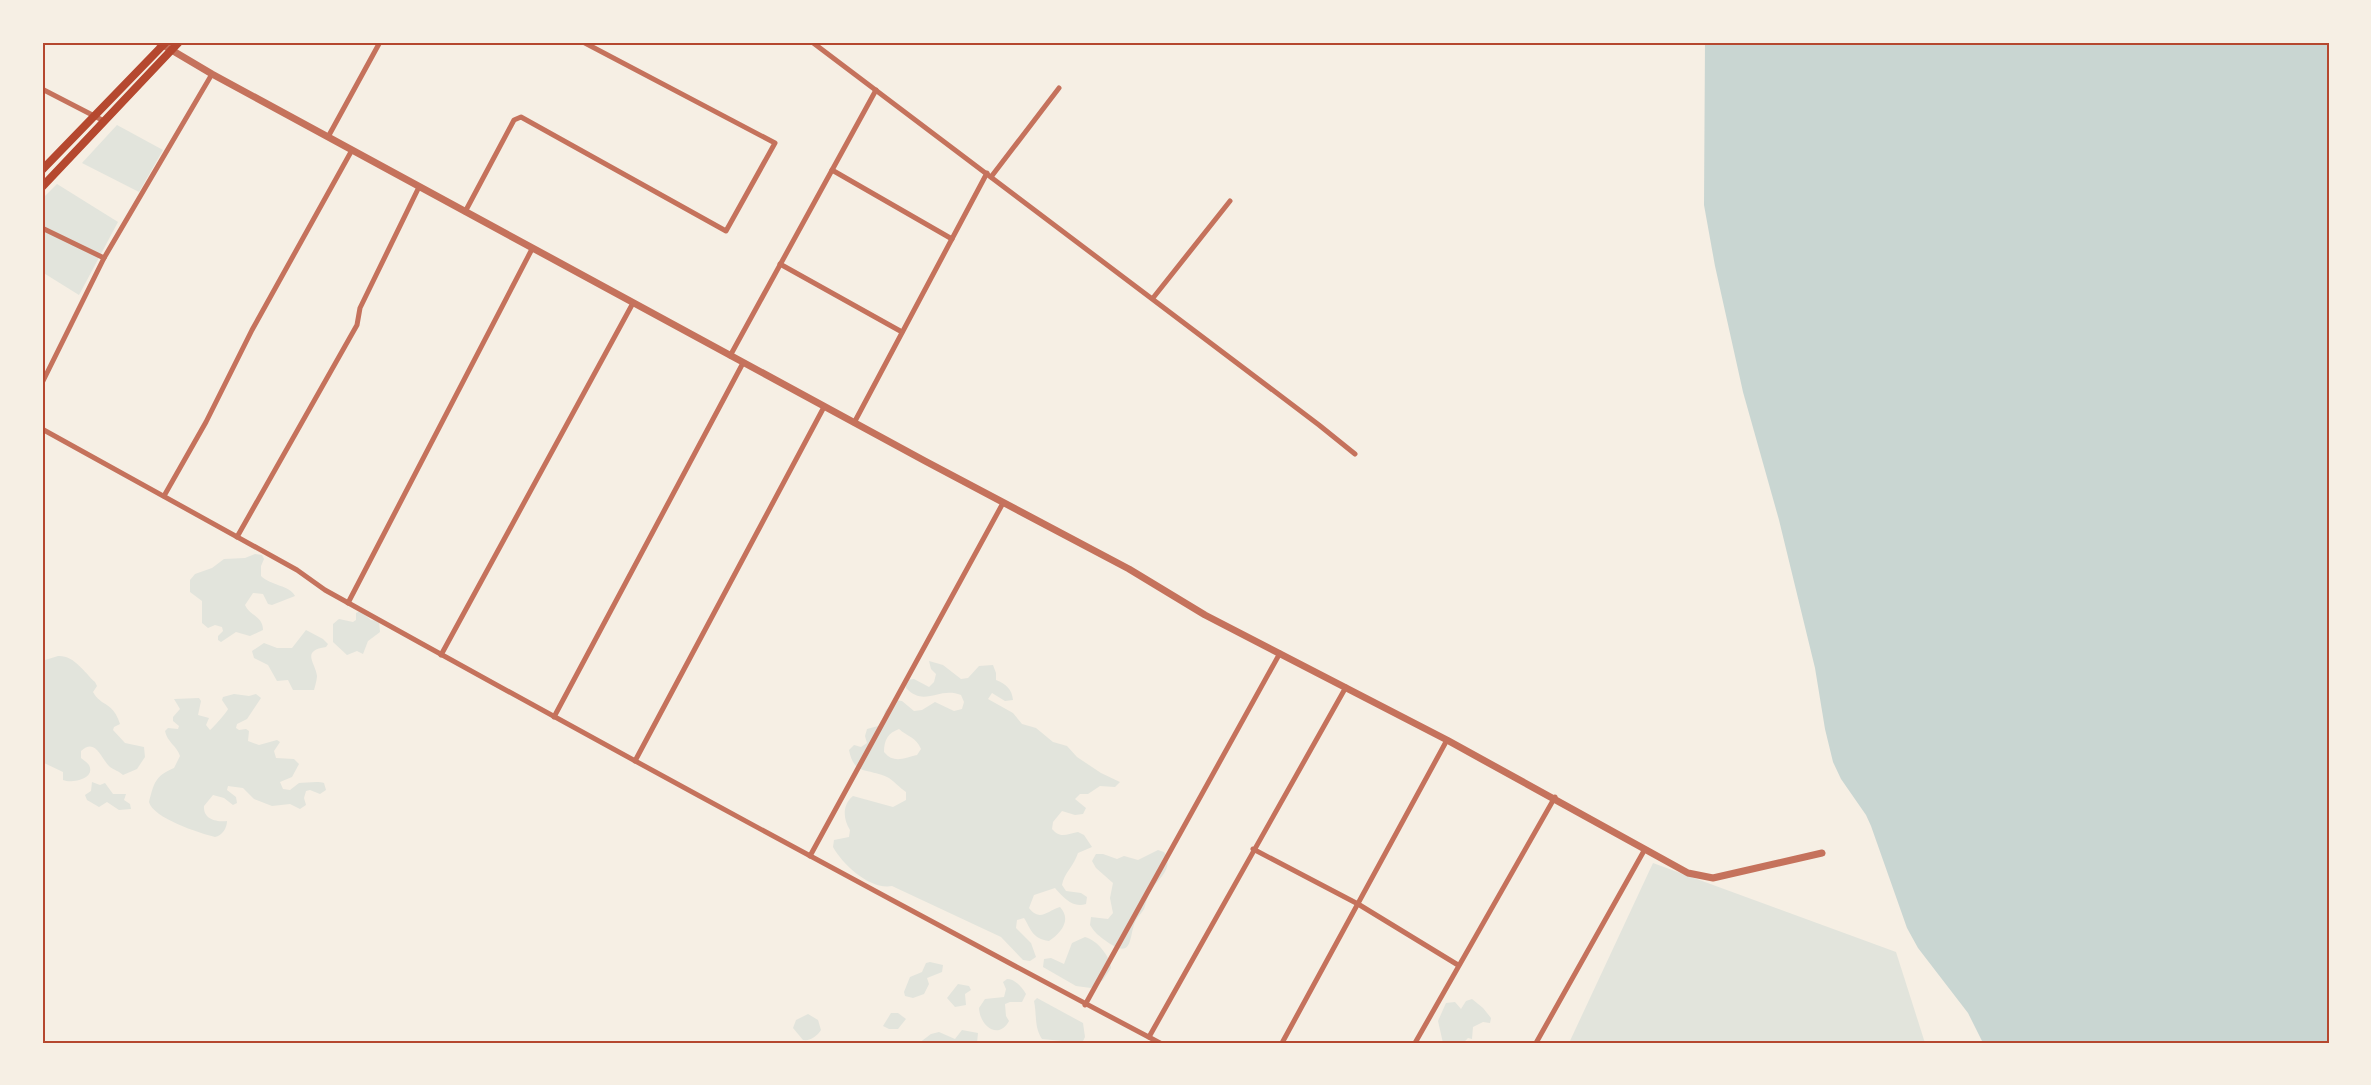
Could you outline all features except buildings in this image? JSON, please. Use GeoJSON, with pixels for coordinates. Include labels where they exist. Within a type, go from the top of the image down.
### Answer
{"type":"FeatureCollection","features":[{"type":"Feature","properties":{"kind":"main road"},"geometry":{"type":"LineString","coordinates":[[42,187],[179,42]]}},
{"type":"Feature","properties":{"kind":"main road"},"geometry":{"type":"LineString","coordinates":[[42,170],[162,43]]}},
{"type":"Feature","properties":{"kind":"street"},"geometry":{"type":"LineString","coordinates":[[328,138],[380,42]]}},
{"type":"Feature","properties":{"kind":"street"},"geometry":{"type":"LineString","coordinates":[[465,212],[514,120],[520,117],[726,231],[775,143],[583,42]]}},
{"type":"Feature","properties":{"kind":"street"},"geometry":{"type":"LineString","coordinates":[[812,42],[1153,298],[1355,454]]}},
{"type":"Feature","properties":{"kind":"street"},"geometry":{"type":"LineString","coordinates":[[162,43],[212,74],[532,249],[1129,569],[1205,615],[1555,798],[1688,873],[1713,878],[1822,853]]}},
{"type":"Feature","properties":{"kind":"street"},"geometry":{"type":"LineString","coordinates":[[42,383],[104,258],[212,74]]}},
{"type":"Feature","properties":{"kind":"street"},"geometry":{"type":"LineString","coordinates":[[854,423],[952,239],[989,175],[1059,88]]}},
{"type":"Feature","properties":{"kind":"street"},"geometry":{"type":"LineString","coordinates":[[42,89],[104,122]]}},
{"type":"Feature","properties":{"kind":"street"},"geometry":{"type":"LineString","coordinates":[[730,356],[876,90]]}},
{"type":"Feature","properties":{"kind":"street"},"geometry":{"type":"LineString","coordinates":[[164,496],[206,422],[252,330],[352,150]]}},
{"type":"Feature","properties":{"kind":"street"},"geometry":{"type":"LineString","coordinates":[[832,170],[952,239]]}},
{"type":"Feature","properties":{"kind":"street"},"geometry":{"type":"LineString","coordinates":[[237,537],[357,325],[360,308],[419,187]]}},
{"type":"Feature","properties":{"kind":"street"},"geometry":{"type":"LineString","coordinates":[[1153,298],[1230,201]]}},
{"type":"Feature","properties":{"kind":"street"},"geometry":{"type":"LineString","coordinates":[[42,228],[104,258]]}},
{"type":"Feature","properties":{"kind":"street"},"geometry":{"type":"LineString","coordinates":[[348,603],[532,249]]}},
{"type":"Feature","properties":{"kind":"street"},"geometry":{"type":"LineString","coordinates":[[780,264],[902,332]]}},
{"type":"Feature","properties":{"kind":"street"},"geometry":{"type":"LineString","coordinates":[[441,655],[633,303]]}},
{"type":"Feature","properties":{"kind":"street"},"geometry":{"type":"LineString","coordinates":[[554,717],[743,363]]}},
{"type":"Feature","properties":{"kind":"street"},"geometry":{"type":"LineString","coordinates":[[635,761],[824,407]]}},
{"type":"Feature","properties":{"kind":"street"},"geometry":{"type":"LineString","coordinates":[[42,429],[297,570],[325,590],[441,655],[1085,1005],[1160,1043]]}},
{"type":"Feature","properties":{"kind":"street"},"geometry":{"type":"LineString","coordinates":[[810,855],[1003,503]]}},
{"type":"Feature","properties":{"kind":"street"},"geometry":{"type":"LineString","coordinates":[[1085,1005],[1280,653]]}},
{"type":"Feature","properties":{"kind":"street"},"geometry":{"type":"LineString","coordinates":[[1149,1037],[1346,687]]}},
{"type":"Feature","properties":{"kind":"street"},"geometry":{"type":"LineString","coordinates":[[1282,1043],[1447,740]]}},
{"type":"Feature","properties":{"kind":"street"},"geometry":{"type":"LineString","coordinates":[[1414,1043],[1555,798]]}},
{"type":"Feature","properties":{"kind":"street"},"geometry":{"type":"LineString","coordinates":[[1253,849],[1358,904],[1458,965]]}},
{"type":"Feature","properties":{"kind":"street"},"geometry":{"type":"LineString","coordinates":[[1536,1043],[1645,849]]}},
{"type":"Feature","properties":{"kind":"shaded area"},"geometry":{"type":"Polygon","coordinates":[[[1705,42],[2329,42],[2329,1043],[1983,1043],[1968,1013],[1918,948],[1907,928],[1866,815],[1841,779],[1833,762],[1815,668],[1779,520],[1743,392],[1704,205],[1705,42]]]}},
{"type":"Feature","properties":{"kind":"shaded area"},"geometry":{"type":"Polygon","coordinates":[[[117,125],[163,150],[139,192],[82,163],[117,125]]]}},
{"type":"Feature","properties":{"kind":"shaded area"},"geometry":{"type":"Polygon","coordinates":[[[57,184],[118,222],[79,295],[42,272],[42,199],[57,184]]]}},
{"type":"Feature","properties":{"kind":"shaded area"},"geometry":{"type":"Polygon","coordinates":[[[255,554],[262,555],[264,559],[261,576],[293,592],[295,596],[272,605],[268,604],[263,594],[253,593],[245,605],[259,619],[263,630],[250,636],[236,632],[221,642],[218,636],[223,631],[222,627],[215,625],[208,628],[202,623],[202,601],[190,592],[190,580],[195,574],[212,568],[224,559],[245,558],[255,554]]]}},
{"type":"Feature","properties":{"kind":"shaded area"},"geometry":{"type":"Polygon","coordinates":[[[360,611],[371,620],[379,621],[380,632],[368,641],[363,654],[357,651],[347,655],[333,642],[333,624],[339,619],[353,622],[356,620],[356,613],[360,611]]]}},
{"type":"Feature","properties":{"kind":"shaded area"},"geometry":{"type":"Polygon","coordinates":[[[306,630],[328,644],[326,647],[313,651],[311,655],[317,676],[314,690],[293,690],[288,680],[277,681],[268,665],[254,658],[252,651],[264,643],[277,648],[292,648],[306,630]]]}},
{"type":"Feature","properties":{"kind":"shaded area"},"geometry":{"type":"Polygon","coordinates":[[[58,656],[74,661],[95,682],[97,686],[93,692],[114,711],[120,724],[113,730],[125,743],[144,747],[145,757],[137,769],[123,775],[110,767],[98,751],[91,746],[81,751],[81,758],[88,764],[90,770],[82,779],[63,780],[63,772],[42,762],[42,661],[58,656]]]}},
{"type":"Feature","properties":{"kind":"shaded area"},"geometry":{"type":"Polygon","coordinates":[[[929,661],[943,665],[961,679],[968,678],[979,666],[993,665],[996,680],[1008,687],[1013,700],[1005,701],[992,693],[988,699],[1013,713],[1022,724],[1036,728],[1053,742],[1067,746],[1077,757],[1120,782],[1115,787],[1100,786],[1088,794],[1080,794],[1075,799],[1086,808],[1083,814],[1075,815],[1062,811],[1053,822],[1052,829],[1058,834],[1078,832],[1084,835],[1092,847],[1078,853],[1062,885],[1066,891],[1081,893],[1087,897],[1086,904],[1072,903],[1055,888],[1034,895],[1029,908],[1033,912],[1040,915],[1060,907],[1065,921],[1061,930],[1049,941],[1036,936],[1024,918],[1017,920],[1016,928],[1031,943],[1036,957],[1030,961],[1023,960],[1001,937],[892,886],[875,884],[866,880],[843,861],[833,847],[834,840],[849,837],[850,830],[846,821],[845,808],[853,796],[893,807],[906,800],[906,792],[889,778],[858,768],[854,764],[849,750],[854,745],[861,747],[867,743],[865,736],[867,729],[882,725],[885,711],[895,700],[902,701],[914,711],[922,710],[935,702],[954,711],[962,709],[964,702],[961,695],[946,693],[926,697],[913,694],[906,688],[906,680],[914,679],[929,687],[934,682],[936,674],[931,669],[929,661]],[[899,729],[889,735],[884,752],[895,759],[917,755],[921,749],[919,745],[899,729]]]}},
{"type":"Feature","properties":{"kind":"shaded area"},"geometry":{"type":"Polygon","coordinates":[[[234,694],[249,696],[256,694],[261,698],[247,719],[237,724],[236,728],[239,730],[249,731],[248,741],[259,745],[277,740],[280,742],[274,751],[276,758],[294,759],[299,764],[292,777],[280,782],[283,789],[290,790],[299,783],[319,782],[324,783],[326,790],[320,794],[310,790],[306,791],[304,798],[306,805],[300,809],[290,804],[272,806],[254,799],[243,788],[228,786],[227,790],[236,797],[237,803],[233,805],[224,798],[213,795],[204,806],[206,814],[211,819],[227,821],[224,831],[215,837],[167,819],[152,808],[149,802],[156,781],[174,768],[180,756],[165,731],[168,728],[178,729],[179,726],[173,721],[173,717],[180,709],[174,699],[199,698],[201,701],[198,715],[209,718],[206,725],[210,730],[228,709],[222,700],[223,697],[234,694]]]}},
{"type":"Feature","properties":{"kind":"shaded area"},"geometry":{"type":"Polygon","coordinates":[[[92,782],[100,785],[105,783],[113,794],[126,794],[124,800],[130,804],[131,809],[119,810],[107,802],[99,807],[87,800],[85,795],[91,791],[92,782]]]}},
{"type":"Feature","properties":{"kind":"shaded area"},"geometry":{"type":"Polygon","coordinates":[[[1158,850],[1164,852],[1167,858],[1167,868],[1153,887],[1144,909],[1136,920],[1129,944],[1122,949],[1115,947],[1099,936],[1090,925],[1091,917],[1108,919],[1113,913],[1110,898],[1113,883],[1096,868],[1092,861],[1096,854],[1117,859],[1124,856],[1138,860],[1158,850]]]}},
{"type":"Feature","properties":{"kind":"shaded area"},"geometry":{"type":"Polygon","coordinates":[[[1653,863],[1896,952],[1925,1043],[1569,1043],[1653,863]]]}},
{"type":"Feature","properties":{"kind":"shaded area"},"geometry":{"type":"Polygon","coordinates":[[[1085,937],[1098,945],[1108,959],[1111,968],[1103,980],[1091,988],[1076,986],[1043,967],[1044,959],[1051,958],[1064,964],[1072,943],[1085,937]]]}},
{"type":"Feature","properties":{"kind":"shaded area"},"geometry":{"type":"Polygon","coordinates":[[[926,963],[943,965],[942,972],[927,978],[929,984],[924,994],[913,998],[905,996],[904,992],[910,977],[922,972],[926,963]]]}},
{"type":"Feature","properties":{"kind":"shaded area"},"geometry":{"type":"Polygon","coordinates":[[[1007,979],[1013,980],[1026,994],[1022,1002],[1005,1004],[1009,1021],[1005,1027],[1000,1030],[991,1029],[983,1021],[979,1008],[985,999],[1004,997],[1006,989],[1003,982],[1007,979]]]}},
{"type":"Feature","properties":{"kind":"shaded area"},"geometry":{"type":"Polygon","coordinates":[[[958,984],[969,986],[971,990],[965,994],[966,1005],[955,1007],[947,998],[958,984]]]}},
{"type":"Feature","properties":{"kind":"shaded area"},"geometry":{"type":"Polygon","coordinates":[[[1037,998],[1083,1023],[1085,1037],[1082,1043],[1042,1039],[1036,1021],[1034,1001],[1037,998]]]}},
{"type":"Feature","properties":{"kind":"shaded area"},"geometry":{"type":"Polygon","coordinates":[[[1472,999],[1491,1018],[1490,1023],[1483,1022],[1473,1027],[1472,1039],[1468,1038],[1463,1043],[1443,1043],[1438,1021],[1446,1003],[1455,1002],[1461,1009],[1466,1001],[1472,999]]]}},
{"type":"Feature","properties":{"kind":"shaded area"},"geometry":{"type":"Polygon","coordinates":[[[891,1013],[898,1013],[906,1019],[898,1029],[883,1026],[891,1013]]]}},
{"type":"Feature","properties":{"kind":"shaded area"},"geometry":{"type":"Polygon","coordinates":[[[808,1014],[818,1020],[821,1030],[814,1038],[803,1040],[793,1028],[796,1020],[808,1014]]]}},
{"type":"Feature","properties":{"kind":"shaded area"},"geometry":{"type":"Polygon","coordinates":[[[962,1030],[978,1033],[977,1043],[919,1043],[931,1034],[939,1032],[955,1039],[962,1030]]]}}]}
